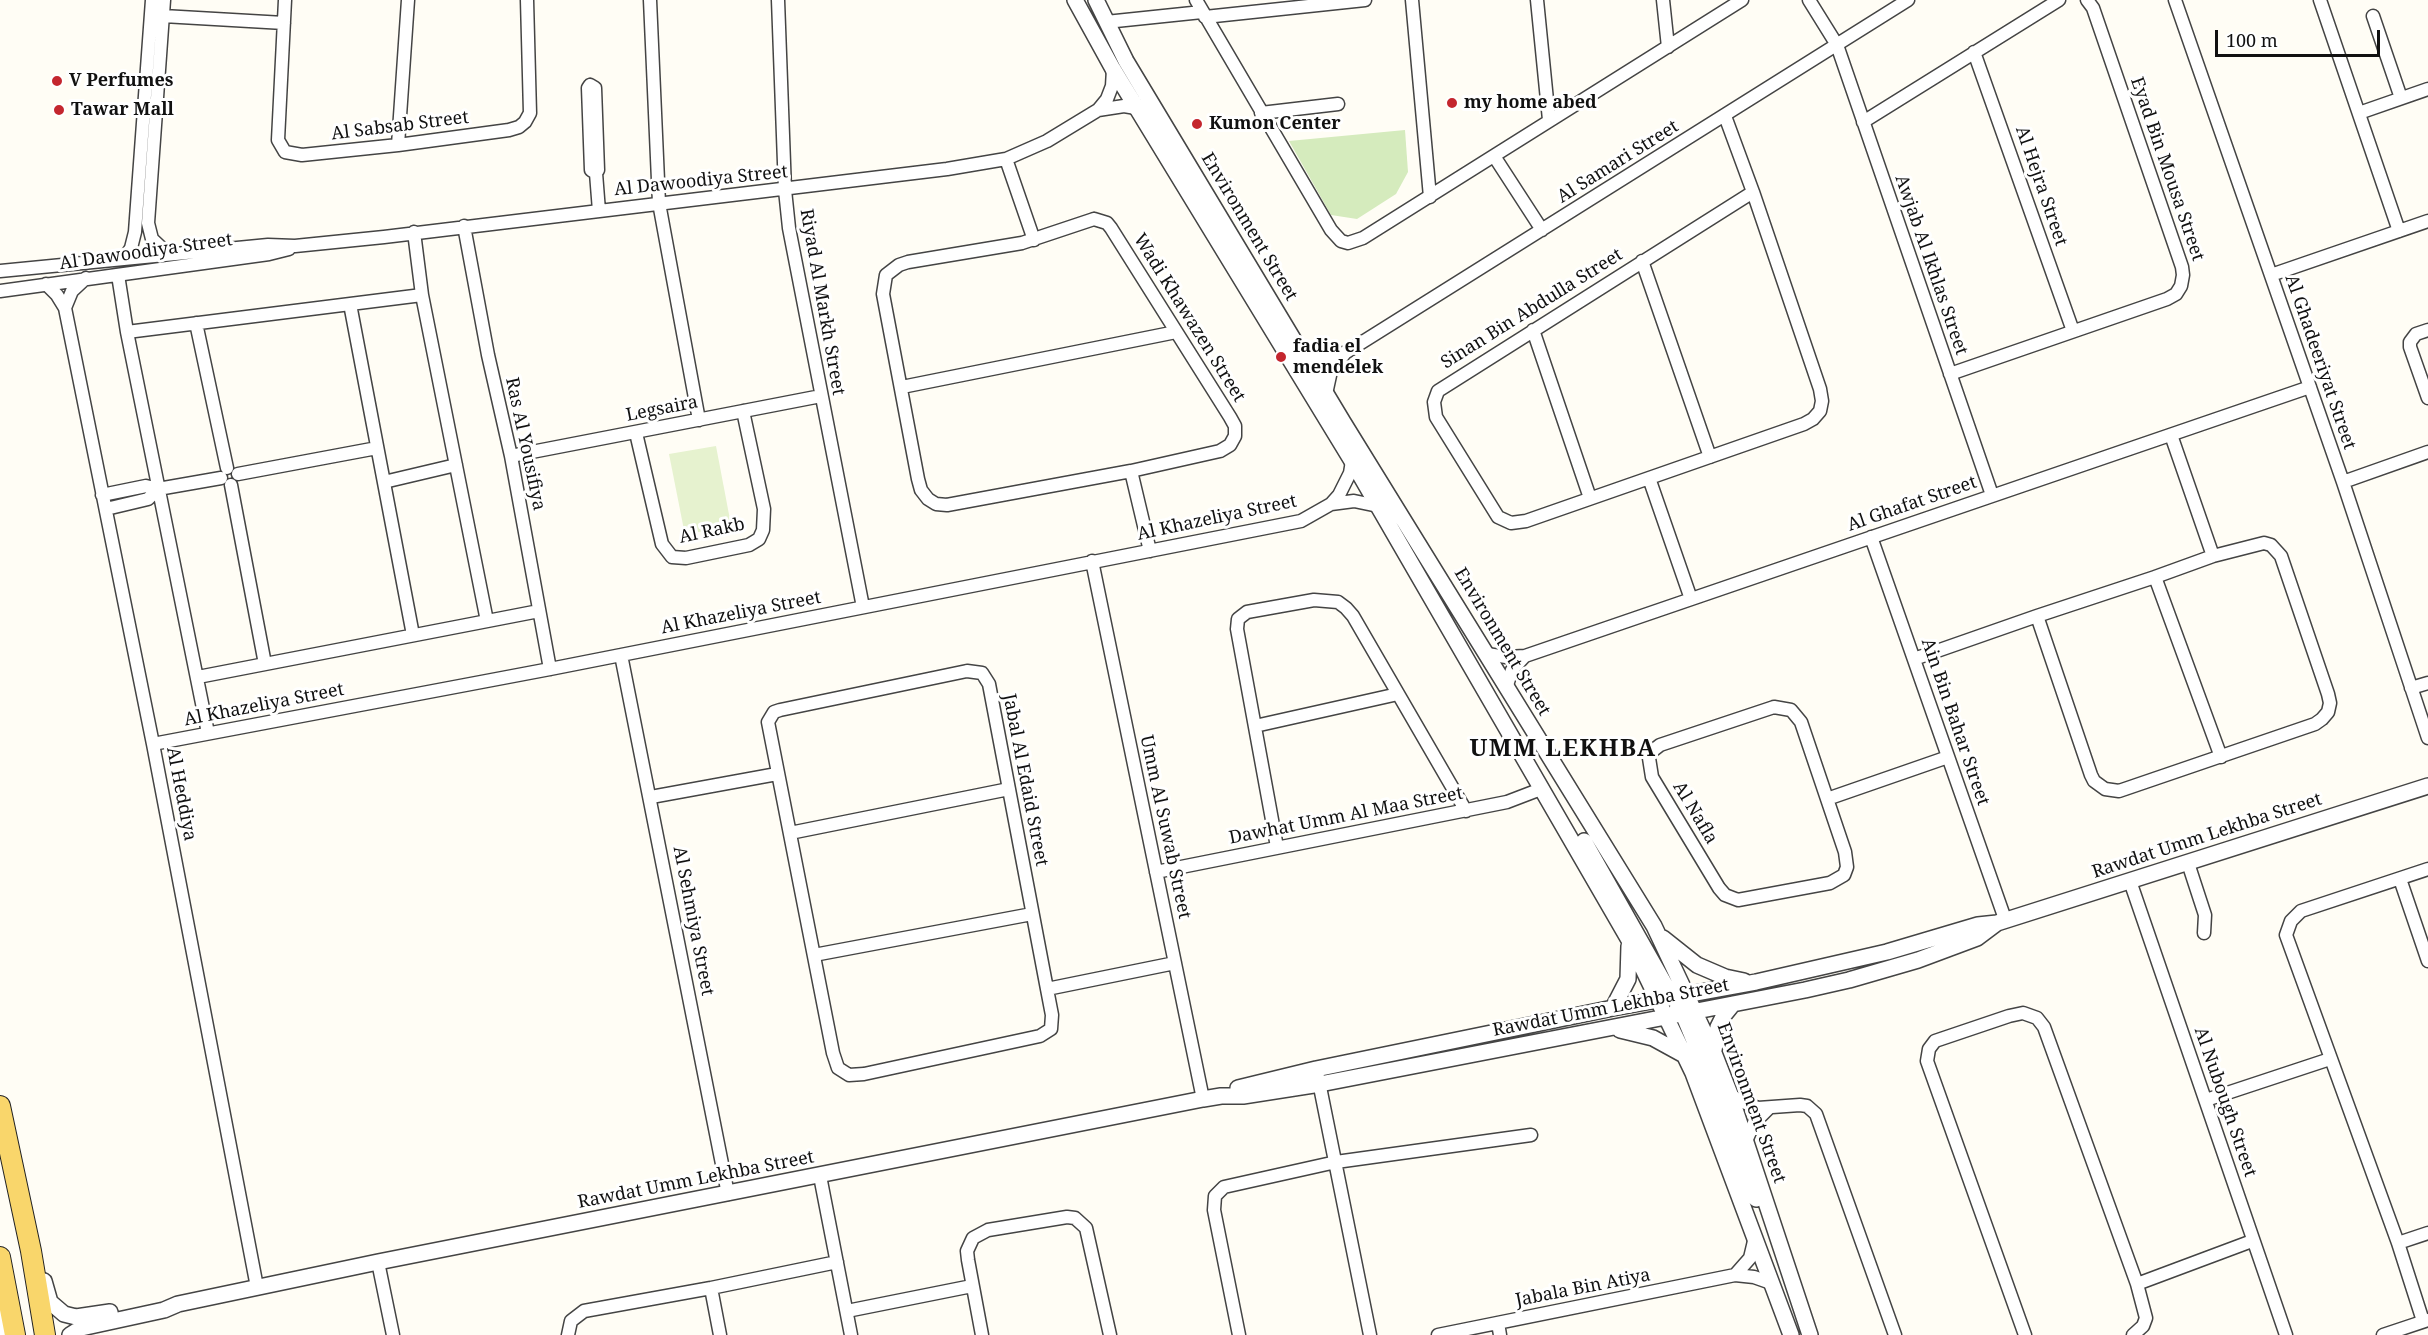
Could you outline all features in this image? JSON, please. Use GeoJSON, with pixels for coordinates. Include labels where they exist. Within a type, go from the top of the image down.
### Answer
{"type":"FeatureCollection","features":[{"type":"Feature","properties":{"kind":"main road"},"geometry":{"type":"LineString","coordinates":[[0,1106],[31,1251],[45,1335]]}},
{"type":"Feature","properties":{"kind":"main road"},"geometry":{"type":"LineString","coordinates":[[0,1257],[15,1335]]}},
{"type":"Feature","properties":{"kind":"street"},"geometry":{"type":"LineString","coordinates":[[124,259],[135,232],[152,0]]}},
{"type":"Feature","properties":{"kind":"street"},"geometry":{"type":"LineString","coordinates":[[137,272],[145,256],[148,230],[164,0]]}},
{"type":"Feature","properties":{"kind":"street","name":"Al Sabsab Street"},"geometry":{"type":"LineString","coordinates":[[285,0],[278,140],[285,152],[302,155],[509,130],[525,122],[530,113],[527,0]]}},
{"type":"Feature","properties":{"kind":"street"},"geometry":{"type":"LineString","coordinates":[[398,145],[408,0]]}},
{"type":"Feature","properties":{"kind":"street"},"geometry":{"type":"LineString","coordinates":[[650,0],[659,203],[699,420]]}},
{"type":"Feature","properties":{"kind":"street","name":"Riyad Al Markh Street"},"geometry":{"type":"LineString","coordinates":[[778,0],[784,190],[789,228],[863,607]]}},
{"type":"Feature","properties":{"kind":"street","name":"Environment Street"},"geometry":{"type":"LineString","coordinates":[[1076,0],[1136,108],[1352,461],[1629,940],[1672,997],[1689,1013],[1714,1053],[1730,1094],[1810,1335]]}},
{"type":"Feature","properties":{"kind":"street","name":"Environment Street"},"geometry":{"type":"LineString","coordinates":[[1096,0],[1126,61],[1326,394],[1654,926],[1672,997],[1667,1017],[1755,1237],[1791,1335]]}},
{"type":"Feature","properties":{"kind":"street"},"geometry":{"type":"LineString","coordinates":[[1106,22],[1201,9],[1365,0]]}},
{"type":"Feature","properties":{"kind":"street"},"geometry":{"type":"LineString","coordinates":[[1412,0],[1430,197]]}},
{"type":"Feature","properties":{"kind":"street"},"geometry":{"type":"LineString","coordinates":[[1537,0],[1549,120]]}},
{"type":"Feature","properties":{"kind":"street"},"geometry":{"type":"LineString","coordinates":[[1663,0],[1668,46]]}},
{"type":"Feature","properties":{"kind":"street"},"geometry":{"type":"LineString","coordinates":[[1201,9],[1331,230],[1341,241],[1348,243],[1363,238],[1430,197],[1742,0]]}},
{"type":"Feature","properties":{"kind":"street","name":"Awjab Al Ikhlas Street"},"geometry":{"type":"LineString","coordinates":[[1809,0],[1837,45],[1992,495]]}},
{"type":"Feature","properties":{"kind":"street","name":"Al Samari Street"},"geometry":{"type":"LineString","coordinates":[[1326,394],[1331,371],[1345,353],[1908,0]]}},
{"type":"Feature","properties":{"kind":"street"},"geometry":{"type":"LineString","coordinates":[[1863,122],[2059,0]]}},
{"type":"Feature","properties":{"kind":"street","name":"Eyad Bin Mousa Street"},"geometry":{"type":"LineString","coordinates":[[1950,374],[2167,299],[2176,294],[2181,286],[2183,275],[2093,8],[2087,0]]}},
{"type":"Feature","properties":{"kind":"street","name":"Al Ghadeeriyat Street"},"geometry":{"type":"LineString","coordinates":[[2175,0],[2344,485],[2428,738]]}},
{"type":"Feature","properties":{"kind":"street"},"geometry":{"type":"LineString","coordinates":[[2319,0],[2399,231]]}},
{"type":"Feature","properties":{"kind":"street"},"geometry":{"type":"LineString","coordinates":[[163,16],[284,23]]}},
{"type":"Feature","properties":{"kind":"street"},"geometry":{"type":"LineString","coordinates":[[2373,16],[2401,98]]}},
{"type":"Feature","properties":{"kind":"street","name":"Al Hejra Street"},"geometry":{"type":"LineString","coordinates":[[1974,52],[2073,332]]}},
{"type":"Feature","properties":{"kind":"street"},"geometry":{"type":"LineString","coordinates":[[1098,110],[1107,99],[1112,86],[1113,69]]}},
{"type":"Feature","properties":{"kind":"street"},"geometry":{"type":"LineString","coordinates":[[2359,113],[2428,89]]}},
{"type":"Feature","properties":{"kind":"street"},"geometry":{"type":"LineString","coordinates":[[1261,113],[1338,104]]}},
{"type":"Feature","properties":{"kind":"street","name":"Al Dawoodiya Street"},"geometry":{"type":"LineString","coordinates":[[0,291],[268,254],[295,246],[947,169],[1006,159],[1047,141],[1098,110],[1124,106],[1136,108]]}},
{"type":"Feature","properties":{"kind":"street","name":"Sinan Bin Abdulla Street"},"geometry":{"type":"LineString","coordinates":[[1725,116],[1753,192],[1822,401],[1820,411],[1804,424],[1526,521],[1505,521],[1498,518],[1436,417],[1434,402],[1438,392],[1753,192]]}},
{"type":"Feature","properties":{"kind":"street"},"geometry":{"type":"LineString","coordinates":[[593,131],[598,170],[596,173],[598,211]]}},
{"type":"Feature","properties":{"kind":"street"},"geometry":{"type":"LineString","coordinates":[[1494,156],[1542,230]]}},
{"type":"Feature","properties":{"kind":"street"},"geometry":{"type":"LineString","coordinates":[[1006,159],[1034,240]]}},
{"type":"Feature","properties":{"kind":"street","name":"Wadi Khawazen Street"},"geometry":{"type":"LineString","coordinates":[[1094,219],[1107,223],[1235,426],[1235,436],[1230,445],[1220,451],[1131,471],[947,506],[936,504],[928,499],[921,490],[883,294],[886,274],[908,262],[1034,240],[1094,219]]}},
{"type":"Feature","properties":{"kind":"street"},"geometry":{"type":"LineString","coordinates":[[2271,275],[2428,221]]}},
{"type":"Feature","properties":{"kind":"street","name":"Ras Al Yousifiya"},"geometry":{"type":"LineString","coordinates":[[464,226],[550,669]]}},
{"type":"Feature","properties":{"kind":"street"},"geometry":{"type":"LineString","coordinates":[[148,230],[155,244],[168,254]]}},
{"type":"Feature","properties":{"kind":"street"},"geometry":{"type":"LineString","coordinates":[[414,232],[422,295],[487,621]]}},
{"type":"Feature","properties":{"kind":"street","name":"Al Dawoodiya Street"},"geometry":{"type":"LineString","coordinates":[[0,271],[281,244],[295,246]]}},
{"type":"Feature","properties":{"kind":"street"},"geometry":{"type":"LineString","coordinates":[[1642,261],[1710,457]]}},
{"type":"Feature","properties":{"kind":"street"},"geometry":{"type":"LineString","coordinates":[[118,275],[127,332],[208,733]]}},
{"type":"Feature","properties":{"kind":"street"},"geometry":{"type":"LineString","coordinates":[[65,308],[72,291],[86,278]]}},
{"type":"Feature","properties":{"kind":"street","name":"Al Heddiya"},"geometry":{"type":"LineString","coordinates":[[46,284],[65,308],[153,744],[257,1287]]}},
{"type":"Feature","properties":{"kind":"street"},"geometry":{"type":"LineString","coordinates":[[127,332],[422,295]]}},
{"type":"Feature","properties":{"kind":"street"},"geometry":{"type":"LineString","coordinates":[[350,304],[413,635]]}},
{"type":"Feature","properties":{"kind":"street"},"geometry":{"type":"LineString","coordinates":[[196,323],[229,476],[265,664]]}},
{"type":"Feature","properties":{"kind":"street"},"geometry":{"type":"LineString","coordinates":[[1533,330],[1590,498]]}},
{"type":"Feature","properties":{"kind":"street"},"geometry":{"type":"LineString","coordinates":[[2428,330],[2416,334],[2410,342],[2428,398]]}},
{"type":"Feature","properties":{"kind":"street"},"geometry":{"type":"LineString","coordinates":[[902,387],[1176,332]]}},
{"type":"Feature","properties":{"kind":"street","name":"Al Samari Street"},"geometry":{"type":"LineString","coordinates":[[1300,350],[1322,357],[1345,353]]}},
{"type":"Feature","properties":{"kind":"street","name":"Al Ghafat Street"},"geometry":{"type":"LineString","coordinates":[[1487,654],[1506,657],[1525,656],[2310,387]]}},
{"type":"Feature","properties":{"kind":"street","name":"Legsaira"},"geometry":{"type":"LineString","coordinates":[[510,456],[821,396]]}},
{"type":"Feature","properties":{"kind":"street","name":"Al Rakb"},"geometry":{"type":"LineString","coordinates":[[636,433],[662,544],[672,557],[679,559],[696,556],[749,545],[759,539],[764,530],[764,509],[743,411]]}},
{"type":"Feature","properties":{"kind":"street"},"geometry":{"type":"LineString","coordinates":[[2171,435],[2213,556]]}},
{"type":"Feature","properties":{"kind":"street"},"geometry":{"type":"LineString","coordinates":[[102,495],[146,486],[158,489],[377,448]]}},
{"type":"Feature","properties":{"kind":"street"},"geometry":{"type":"LineString","coordinates":[[2344,485],[2428,452]]}},
{"type":"Feature","properties":{"kind":"street"},"geometry":{"type":"LineString","coordinates":[[2344,485],[2428,459]]}},
{"type":"Feature","properties":{"kind":"street","name":"Al Khazeliya Street"},"geometry":{"type":"LineString","coordinates":[[1331,504],[1346,485],[1352,461]]}},
{"type":"Feature","properties":{"kind":"street"},"geometry":{"type":"LineString","coordinates":[[384,482],[456,465]]}},
{"type":"Feature","properties":{"kind":"street"},"geometry":{"type":"LineString","coordinates":[[1131,471],[1150,550]]}},
{"type":"Feature","properties":{"kind":"street"},"geometry":{"type":"LineString","coordinates":[[1649,478],[1691,599]]}},
{"type":"Feature","properties":{"kind":"street"},"geometry":{"type":"LineString","coordinates":[[105,509],[148,499],[158,489]]}},
{"type":"Feature","properties":{"kind":"street","name":"Al Khazeliya Street"},"geometry":{"type":"LineString","coordinates":[[153,744],[550,669],[1301,521],[1331,504],[1354,501],[1378,506]]}},
{"type":"Feature","properties":{"kind":"street","name":"Ain Bin Bahar Street"},"geometry":{"type":"LineString","coordinates":[[1871,537],[1948,757],[2001,921]]}},
{"type":"Feature","properties":{"kind":"street"},"geometry":{"type":"LineString","coordinates":[[1914,658],[2037,616],[2155,577],[2213,556],[2264,543],[2277,550],[2293,590],[2330,703],[2328,712],[2314,724],[2119,791],[2112,791],[2099,786],[2091,775],[2037,616]]}},
{"type":"Feature","properties":{"kind":"street","name":"Umm Al Suwab Street"},"geometry":{"type":"LineString","coordinates":[[1092,561],[1203,1099]]}},
{"type":"Feature","properties":{"kind":"street"},"geometry":{"type":"LineString","coordinates":[[2155,577],[2221,756]]}},
{"type":"Feature","properties":{"kind":"street"},"geometry":{"type":"LineString","coordinates":[[1277,847],[1236,625],[1238,619],[1247,612],[1314,600],[1338,603],[1353,616],[1466,811]]}},
{"type":"Feature","properties":{"kind":"street"},"geometry":{"type":"LineString","coordinates":[[198,678],[539,611]]}},
{"type":"Feature","properties":{"kind":"street","name":"Al Sehmiya Street"},"geometry":{"type":"LineString","coordinates":[[621,655],[728,1194]]}},
{"type":"Feature","properties":{"kind":"street"},"geometry":{"type":"LineString","coordinates":[[1506,688],[1512,670],[1525,656]]}},
{"type":"Feature","properties":{"kind":"street","name":"Jabal Al Edaid Street"},"geometry":{"type":"LineString","coordinates":[[975,672],[982,674],[988,684],[1047,989],[1052,1023],[1047,1033],[864,1074],[849,1075],[838,1068],[777,774],[768,722],[774,712],[897,686],[975,672]]}},
{"type":"Feature","properties":{"kind":"street"},"geometry":{"type":"LineString","coordinates":[[2411,688],[2428,683]]}},
{"type":"Feature","properties":{"kind":"street"},"geometry":{"type":"LineString","coordinates":[[1255,726],[1398,694]]}},
{"type":"Feature","properties":{"kind":"street","name":"Al Nafla"},"geometry":{"type":"LineString","coordinates":[[1783,707],[1791,710],[1801,722],[1827,799],[1847,859],[1844,874],[1830,883],[1747,899],[1731,898],[1719,888],[1652,777],[1649,758],[1651,752],[1660,745],[1765,710],[1783,707]]}},
{"type":"Feature","properties":{"kind":"street"},"geometry":{"type":"LineString","coordinates":[[1827,799],[1948,757]]}},
{"type":"Feature","properties":{"kind":"street"},"geometry":{"type":"LineString","coordinates":[[651,797],[777,774]]}},
{"type":"Feature","properties":{"kind":"street","name":"Rawdat Umm Lekhba Street"},"geometry":{"type":"LineString","coordinates":[[70,1335],[81,1328],[257,1287],[1203,1099],[1242,1096],[1613,1008],[1756,982],[1887,952],[1978,925],[2001,921],[2428,786]]}},
{"type":"Feature","properties":{"kind":"street"},"geometry":{"type":"LineString","coordinates":[[790,833],[1008,789]]}},
{"type":"Feature","properties":{"kind":"street"},"geometry":{"type":"LineString","coordinates":[[1541,789],[1560,802],[1598,863],[1672,997],[1672,1005],[1689,1013],[1767,1227],[1781,1247]]}},
{"type":"Feature","properties":{"kind":"street","name":"Dawhat Umm Al Maa Street"},"geometry":{"type":"LineString","coordinates":[[1156,872],[1466,811],[1525,797],[1541,789]]}},
{"type":"Feature","properties":{"kind":"street"},"geometry":{"type":"LineString","coordinates":[[2188,863],[2205,915],[2204,933]]}},
{"type":"Feature","properties":{"kind":"street"},"geometry":{"type":"LineString","coordinates":[[2383,1335],[2425,1321],[2286,935],[2291,921],[2301,911],[2428,869]]}},
{"type":"Feature","properties":{"kind":"street"},"geometry":{"type":"LineString","coordinates":[[2400,879],[2428,961]]}},
{"type":"Feature","properties":{"kind":"street","name":"Al Nubough Street"},"geometry":{"type":"LineString","coordinates":[[2130,881],[2286,1335]]}},
{"type":"Feature","properties":{"kind":"street"},"geometry":{"type":"LineString","coordinates":[[814,955],[1032,914]]}},
{"type":"Feature","properties":{"kind":"street","name":"Rawdat Umm Lekhba Street"},"geometry":{"type":"LineString","coordinates":[[1318,1077],[1608,1029],[1849,980],[1977,938],[2001,921]]}},
{"type":"Feature","properties":{"kind":"street"},"geometry":{"type":"LineString","coordinates":[[1654,926],[1673,948],[1697,965],[1725,977],[1756,982]]}},
{"type":"Feature","properties":{"kind":"street"},"geometry":{"type":"LineString","coordinates":[[1613,1008],[1628,979],[1629,940]]}},
{"type":"Feature","properties":{"kind":"street"},"geometry":{"type":"LineString","coordinates":[[1047,989],[1175,963]]}},
{"type":"Feature","properties":{"kind":"street"},"geometry":{"type":"LineString","coordinates":[[1714,1053],[1718,1027],[1733,1004]]}},
{"type":"Feature","properties":{"kind":"street"},"geometry":{"type":"LineString","coordinates":[[2025,1335],[1927,1061],[1932,1044],[1942,1038],[2017,1013],[2028,1013],[2040,1021],[2137,1284],[2146,1317],[2143,1326],[2133,1335]]}},
{"type":"Feature","properties":{"kind":"street"},"geometry":{"type":"LineString","coordinates":[[1608,1029],[1653,1038],[1684,1055]]}},
{"type":"Feature","properties":{"kind":"street"},"geometry":{"type":"LineString","coordinates":[[2206,1100],[2330,1059]]}},
{"type":"Feature","properties":{"kind":"street"},"geometry":{"type":"LineString","coordinates":[[1318,1077],[1370,1335]]}},
{"type":"Feature","properties":{"kind":"street"},"geometry":{"type":"LineString","coordinates":[[1730,1094],[1748,1105],[1769,1108],[1800,1105],[1807,1106],[1816,1114],[1895,1335]]}},
{"type":"Feature","properties":{"kind":"street"},"geometry":{"type":"LineString","coordinates":[[1746,1141],[1754,1123],[1769,1108]]}},
{"type":"Feature","properties":{"kind":"street"},"geometry":{"type":"LineString","coordinates":[[1239,1335],[1214,1210],[1215,1196],[1224,1187],[1336,1162],[1531,1135]]}},
{"type":"Feature","properties":{"kind":"street"},"geometry":{"type":"LineString","coordinates":[[820,1176],[851,1335]]}},
{"type":"Feature","properties":{"kind":"street"},"geometry":{"type":"LineString","coordinates":[[982,1335],[972,1286],[967,1251],[969,1244],[977,1234],[1059,1217],[1075,1218],[1086,1228],[1110,1335]]}},
{"type":"Feature","properties":{"kind":"street"},"geometry":{"type":"LineString","coordinates":[[2398,1243],[2428,1233]]}},
{"type":"Feature","properties":{"kind":"street"},"geometry":{"type":"LineString","coordinates":[[1736,1275],[1750,1258],[1755,1237]]}},
{"type":"Feature","properties":{"kind":"street"},"geometry":{"type":"LineString","coordinates":[[2137,1284],[2252,1241]]}},
{"type":"Feature","properties":{"kind":"street","name":"Rawdat Umm Lekhba Street"},"geometry":{"type":"LineString","coordinates":[[31,1251],[40,1264],[50,1302],[64,1314],[82,1317],[163,1303],[178,1304]]}},
{"type":"Feature","properties":{"kind":"street"},"geometry":{"type":"LineString","coordinates":[[378,1262],[393,1335]]}},
{"type":"Feature","properties":{"kind":"street"},"geometry":{"type":"LineString","coordinates":[[568,1335],[571,1321],[584,1311],[837,1262]]}},
{"type":"Feature","properties":{"kind":"street","name":"Jabala Bin Atiya"},"geometry":{"type":"LineString","coordinates":[[1437,1335],[1499,1329],[1736,1275],[1754,1277],[1772,1283]]}},
{"type":"Feature","properties":{"kind":"street"},"geometry":{"type":"LineString","coordinates":[[0,1279],[3,1313],[1,1335]]}},
{"type":"Feature","properties":{"kind":"street"},"geometry":{"type":"LineString","coordinates":[[847,1311],[972,1286]]}},
{"type":"Feature","properties":{"kind":"street"},"geometry":{"type":"LineString","coordinates":[[711,1288],[720,1335]]}},
{"type":"Feature","properties":{"kind":"green space"},"geometry":{"type":"Polygon","coordinates":[[[1405,130],[1408,172],[1396,194],[1357,219],[1331,215],[1289,141],[1405,130]]]}},
{"type":"Feature","properties":{"kind":"green space"},"geometry":{"type":"Polygon","coordinates":[[[716,446],[731,525],[685,535],[669,454],[716,446]]]}},
{"type":"Feature","properties":{"kind":"place","name":"V Perfumes"},"geometry":{"type":"Point","coordinates":[57,81]}},
{"type":"Feature","properties":{"kind":"place","name":"my home abed"},"geometry":{"type":"Point","coordinates":[1452,103]}},
{"type":"Feature","properties":{"kind":"place","name":"Tawar Mall"},"geometry":{"type":"Point","coordinates":[59,110]}},
{"type":"Feature","properties":{"kind":"place","name":"Kumon Center"},"geometry":{"type":"Point","coordinates":[1197,124]}},
{"type":"Feature","properties":{"kind":"place","name":"fadia el mendelek"},"geometry":{"type":"Point","coordinates":[1281,357]}},
{"type":"Feature","properties":{"kind":"district","name":"UMM LEKHBA"},"geometry":{"type":"Point","coordinates":[1563,749]}}]}
